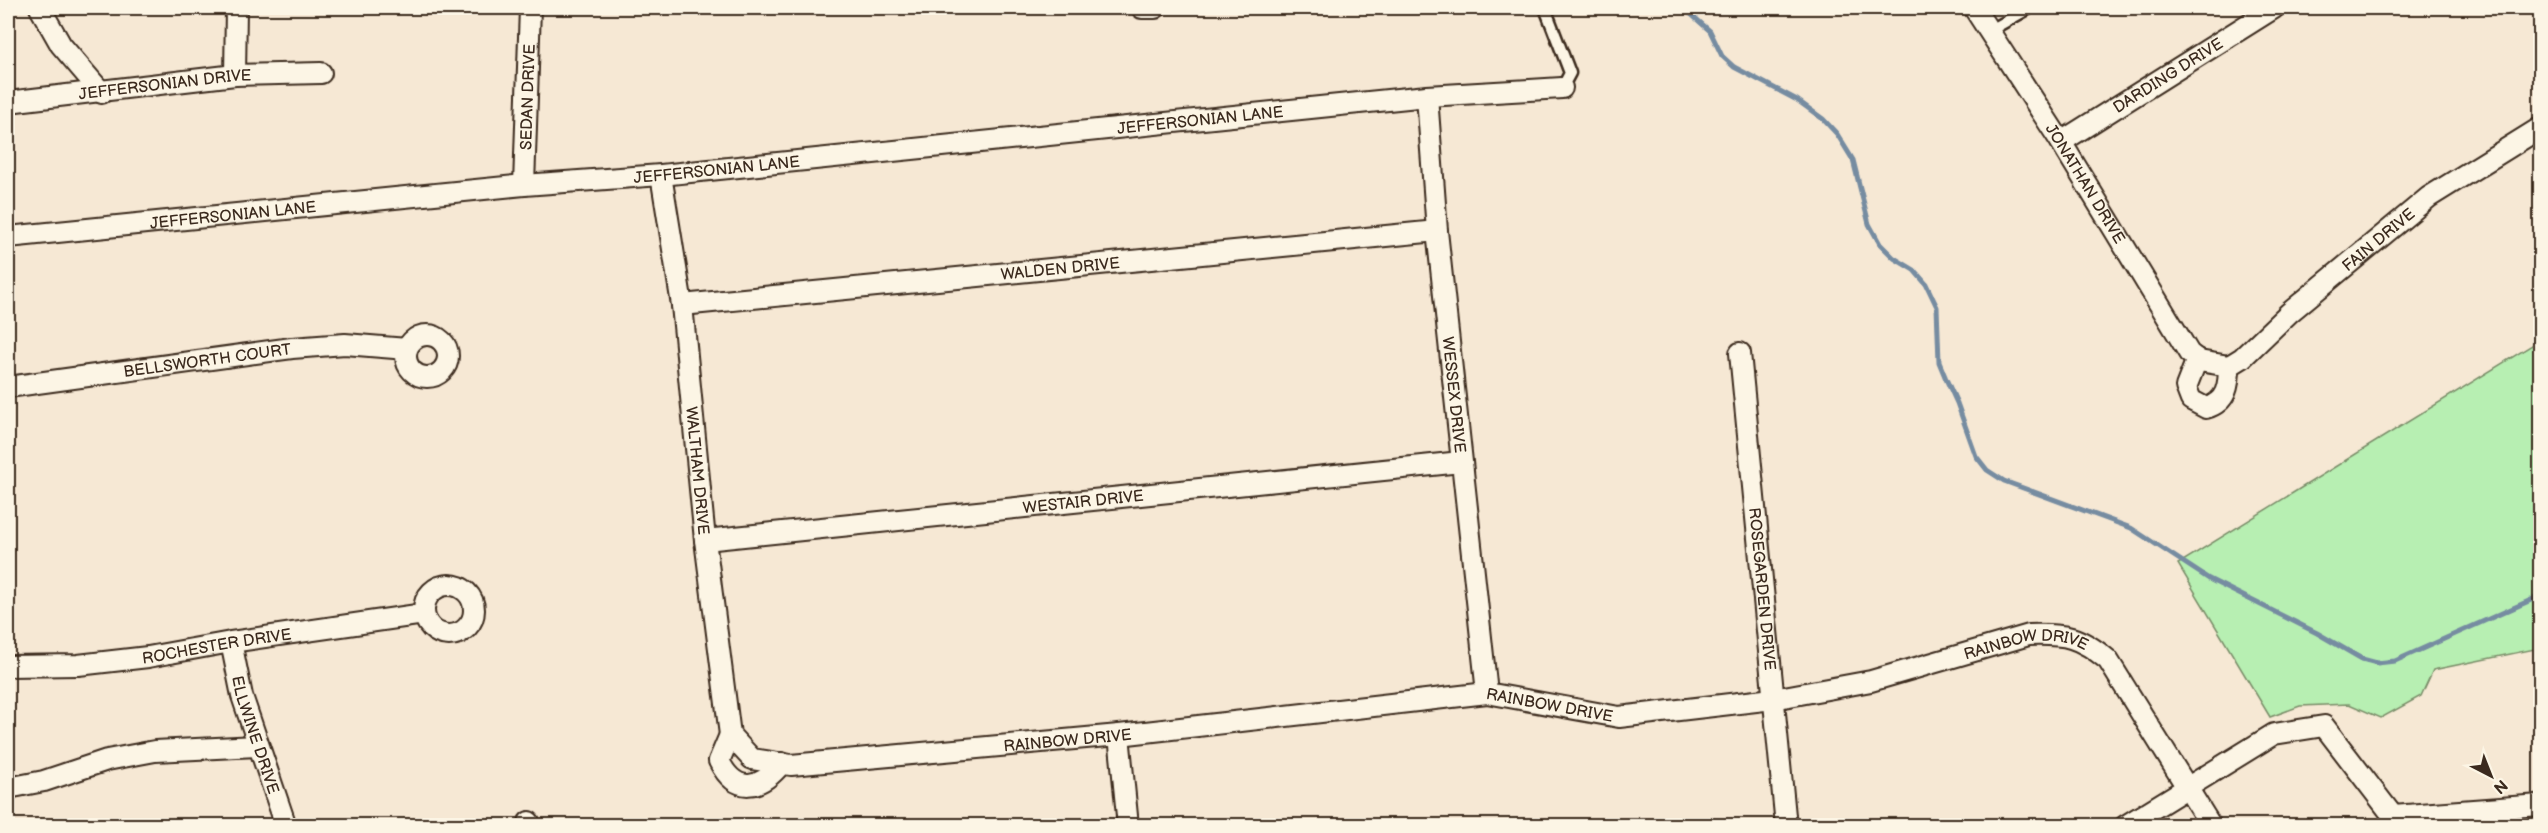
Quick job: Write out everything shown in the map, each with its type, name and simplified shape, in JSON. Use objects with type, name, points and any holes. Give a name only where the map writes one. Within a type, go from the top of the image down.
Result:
[{"type":"street","points":[[40,8],[61,45],[102,93]]},
{"type":"street","points":[[236,8],[236,75]]},
{"type":"street","name":"SEDAN DRIVE","points":[[525,184],[530,8]]},
{"type":"street","points":[[1142,8],[1155,8]]},
{"type":"street","name":"JONATHAN DRIVE","points":[[1974,8],[2061,142],[2189,353],[2197,360]]},
{"type":"street","name":"DARDING DRIVE","points":[[2061,142],[2274,8]]},
{"type":"street","name":"JEFFERSONIAN DRIVE","points":[[8,102],[102,93],[236,75],[321,73]]},
{"type":"street","points":[[1427,96],[1562,88]]},
{"type":"street","name":"JEFFERSONIAN LANE","points":[[8,237],[525,184],[661,175],[1427,96]]},
{"type":"street","name":"WESSEX DRIVE","points":[[1427,96],[1437,231],[1487,693]]},
{"type":"street","name":"FAIN DRIVE","points":[[2229,366],[2242,358],[2289,313],[2429,197],[2541,128]]},
{"type":"street","name":"WALTHAM DRIVE","points":[[661,175],[682,305],[705,540],[730,735]]},
{"type":"street","name":"WALDEN DRIVE","points":[[682,305],[1437,231]]},
{"type":"street","name":"BELLSWORTH COURT","points":[[8,387],[292,348],[345,344],[407,349]]},
{"type":"street","name":"ROSEGARDEN DRIVE","points":[[1740,353],[1786,825]]},
{"type":"street","points":[[2197,360],[2229,366],[2226,394],[2216,405],[2206,408],[2191,400],[2186,387],[2197,360]]},
{"type":"street","name":"WESTAIR DRIVE","points":[[705,540],[1461,462]]},
{"type":"street","name":"ROCHESTER DRIVE","points":[[8,666],[78,665],[148,657],[231,642],[424,614]]},
{"type":"street","name":"RAINBOW DRIVE","points":[[730,735],[752,759],[791,765],[1119,735],[1487,693],[1619,717],[1773,699],[1871,681],[2029,635],[2072,636],[2089,645],[2108,660],[2211,825]]},
{"type":"street","name":"ELLWINE DRIVE","points":[[231,642],[242,696],[257,746],[268,769],[286,825]]},
{"type":"street","points":[[2126,825],[2274,734],[2324,726],[2393,816],[2541,805]]},
{"type":"street","points":[[730,735],[719,761],[725,772],[736,782],[746,786],[754,785],[772,776],[782,764]]},
{"type":"street","points":[[1119,735],[1128,825]]},
{"type":"street","points":[[8,788],[44,781],[107,760],[155,751],[257,746]]},
{"type":"lane","points":[[1545,8],[1570,74],[1562,88]]},
{"type":"lane","points":[[1989,31],[2030,8]]},
{"type":"green space","points":[[2540,340],[2540,648],[2433,670],[2421,696],[2381,718],[2349,704],[2300,706],[2270,717],[2178,564]]},
{"type":"waterway","points":[[1684,8],[1710,31],[1722,56],[1734,67],[1797,100],[1823,119],[1837,134],[1853,160],[1869,224],[1880,244],[1894,258],[1914,270],[1926,284],[1937,307],[1939,362],[1976,456],[1987,470],[2004,481],[2131,528],[2209,579],[2317,633],[2362,659],[2377,663],[2395,661],[2540,596]]}]
